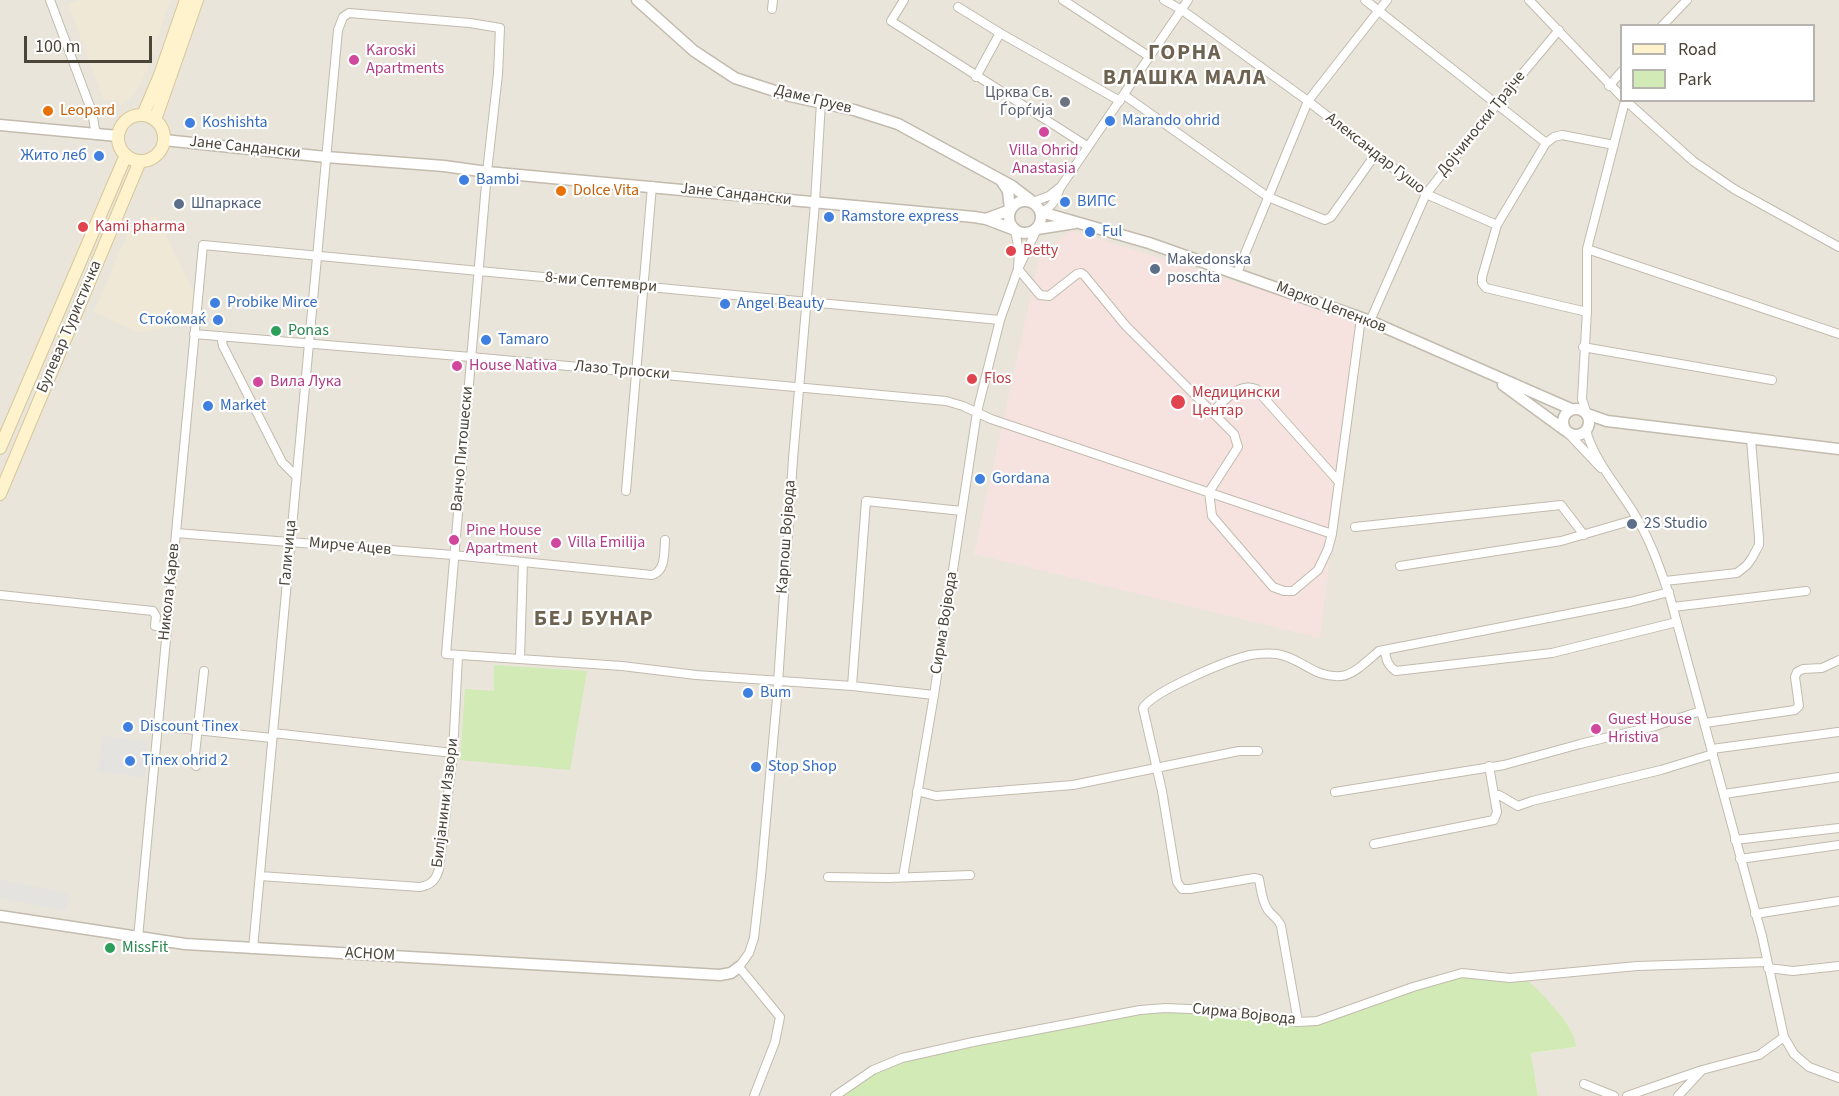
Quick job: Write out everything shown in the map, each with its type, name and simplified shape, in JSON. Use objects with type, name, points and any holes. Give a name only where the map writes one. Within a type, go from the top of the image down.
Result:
[{"type":"main road","points":[[143,115],[160,75],[186,0]]},
{"type":"main road","points":[[156,120],[197,0]]},
{"type":"main road","points":[[143,115],[156,120],[164,134],[164,140],[160,151],[153,157],[140,161],[126,155],[121,150],[118,136],[122,124],[128,118],[143,115]]},
{"type":"main road","name":"Булевар Туристичка","points":[[0,448],[126,155]]},
{"type":"main road","name":"Булевар Туристичка","points":[[0,494],[140,161]]},
{"type":"street","points":[[50,0],[92,112],[96,135]]},
{"type":"street","name":"Даме Груев","points":[[637,0],[694,51],[735,78],[898,124],[1023,193],[1033,202]]},
{"type":"street","points":[[904,0],[891,21],[1087,146]]},
{"type":"street","points":[[1062,0],[1150,57]]},
{"type":"street","name":"Александар Гушо","points":[[1164,0],[1182,10],[1308,101],[1426,194],[1497,225]]},
{"type":"street","points":[[1041,212],[1048,209],[1056,198],[1087,146],[1188,0]]},
{"type":"street","points":[[1365,0],[1546,143]]},
{"type":"street","points":[[1238,273],[1308,101],[1387,0]]},
{"type":"street","points":[[1529,0],[1620,95]]},
{"type":"street","points":[[1664,24],[1687,0]]},
{"type":"street","points":[[958,7],[1000,33],[1122,98],[1268,197],[1313,216],[1325,220],[1331,217],[1375,155]]},
{"type":"street","points":[[326,157],[338,30],[343,17],[357,14],[470,23],[500,28],[498,74],[487,172]]},
{"type":"street","name":"Дојчиноски Трајче","points":[[1209,492],[1212,516],[1261,575],[1273,586],[1284,591],[1293,591],[1318,570],[1332,534],[1365,319],[1426,194],[1559,30]]},
{"type":"street","points":[[976,77],[1000,33]]},
{"type":"street","points":[[1609,86],[1620,73]]},
{"type":"street","name":"Карпош Војвода","points":[[739,968],[749,953],[756,930],[815,203],[821,102]]},
{"type":"street","points":[[1608,474],[1566,431],[1563,419],[1564,414],[1576,405],[1587,312],[1587,249],[1625,102]]},
{"type":"street","points":[[1626,102],[1702,168],[1734,189],[1839,247]]},
{"type":"street","points":[[0,125],[118,136]]},
{"type":"street","points":[[1587,312],[1486,288],[1482,283],[1482,277],[1497,225],[1546,143],[1562,135],[1614,145]]},
{"type":"street","name":"Јане Сандански","points":[[164,140],[986,219],[1015,230]]},
{"type":"street","name":"Галичица","points":[[253,949],[326,157]]},
{"type":"street","name":"Ванчо Питошески","points":[[458,656],[446,654],[487,172]]},
{"type":"street","points":[[1001,181],[1008,191],[1009,221],[1015,230],[1019,251],[1018,268],[1040,295],[1049,296],[1077,274],[1084,275],[1126,326],[1234,434],[1238,447],[1209,492]]},
{"type":"street","points":[[626,491],[652,186]]},
{"type":"street","points":[[1010,210],[1017,202],[1033,202],[1049,196],[1060,188]]},
{"type":"street","points":[[1056,198],[1063,217]]},
{"type":"street","points":[[1033,202],[1041,212],[1063,217],[1076,223]]},
{"type":"street","name":"Јане Сандански","points":[[986,219],[1010,210]]},
{"type":"street","points":[[1018,268],[1041,221],[1041,212]]},
{"type":"street","points":[[1015,230],[1024,233],[1076,223]]},
{"type":"street","name":"Марко Цепенков","points":[[1076,223],[1107,230],[1238,273],[1365,319],[1480,370]]},
{"type":"street","name":"8-ми Септември","points":[[202,245],[1000,320]]},
{"type":"street","name":"Никола Карев","points":[[138,938],[202,245]]},
{"type":"street","points":[[1587,249],[1839,334]]},
{"type":"street","name":"Сирма Војвода","points":[[903,877],[934,695],[977,412],[1000,320],[1018,268]]},
{"type":"street","name":"Лазо Трпоски","points":[[194,334],[946,401],[991,419],[1332,534]]},
{"type":"street","points":[[221,336],[282,462],[296,476]]},
{"type":"street","points":[[1583,347],[1772,380]]},
{"type":"street","points":[[1480,370],[1576,405],[1587,414],[1606,421],[1839,449]]},
{"type":"street","points":[[1480,370],[1574,435],[1606,421]]},
{"type":"street","points":[[1212,412],[1240,387],[1248,386],[1256,389],[1339,482]]},
{"type":"street","points":[[1587,414],[1590,444],[1637,519],[1655,553],[1669,592],[1724,794],[1784,1037],[1794,1054],[1809,1068],[1839,1078]]},
{"type":"street","points":[[1665,581],[1737,573],[1752,558],[1759,545],[1759,538],[1751,439]]},
{"type":"street","points":[[852,686],[866,501],[962,511]]},
{"type":"street","points":[[1355,527],[1561,505],[1584,535]]},
{"type":"street","points":[[1400,566],[1561,541],[1637,519]]},
{"type":"street","name":"Мирче Ацев","points":[[176,533],[453,555],[652,575],[661,569],[665,540]]},
{"type":"street","points":[[520,659],[523,562]]},
{"type":"street","points":[[1673,607],[1806,591]]},
{"type":"street","points":[[1298,1022],[1281,926],[1279,921],[1269,913],[1259,879],[1190,889],[1182,889],[1178,882],[1166,812],[1143,708],[1147,702],[1160,693],[1228,662],[1250,655],[1276,654],[1294,659],[1316,673],[1348,675],[1379,651],[1630,602],[1669,592]]},
{"type":"street","points":[[0,595],[153,611],[156,616],[156,626],[166,627]]},
{"type":"street","points":[[1384,650],[1387,662],[1396,671],[1552,653],[1677,622]]},
{"type":"street","points":[[458,656],[622,666],[934,695]]},
{"type":"street","name":"Билјанини Извори","points":[[260,876],[420,887],[435,880],[439,869],[453,753],[458,656]]},
{"type":"street","points":[[1705,723],[1795,710],[1799,706],[1795,681],[1797,672],[1803,669],[1822,668],[1839,660]]},
{"type":"street","points":[[196,766],[194,763],[204,671]]},
{"type":"street","points":[[1335,792],[1504,765],[1617,736],[1701,711]]},
{"type":"street","points":[[158,726],[453,753]]},
{"type":"street","points":[[1494,795],[1499,795],[1518,806],[1661,770],[1712,751],[1838,732]]},
{"type":"street","points":[[918,791],[936,796],[1073,785],[1239,751],[1258,751]]},
{"type":"street","points":[[1374,844],[1494,820],[1497,812],[1489,766]]},
{"type":"street","points":[[1724,794],[1839,777]]},
{"type":"street","points":[[1735,840],[1839,828]]},
{"type":"street","points":[[1740,859],[1839,845]]},
{"type":"street","points":[[828,877],[970,875]]},
{"type":"street","points":[[1755,914],[1839,901]]},
{"type":"street","name":"АСНОМ","points":[[0,916],[138,938],[253,949],[720,975],[731,973],[739,968]]},
{"type":"street","name":"Сирма Војвода","points":[[835,1096],[873,1070],[902,1059],[1140,1010],[1166,1008],[1213,1010],[1298,1022],[1317,1022],[1413,987],[1462,973],[1510,978],[1637,966],[1767,965],[1793,971],[1839,966]]},
{"type":"street","points":[[739,968],[780,1017],[775,1042],[754,1096]]},
{"type":"street","points":[[1627,1096],[1702,1070],[1759,1055],[1784,1037]]},
{"type":"street","points":[[1678,1096],[1702,1070]]},
{"type":"street","points":[[1584,1084],[1614,1096]]},
{"type":"shaded area","points":[[0,0],[1839,0],[1839,1096],[1538,1096],[1531,1053],[1576,1047],[1558,1013],[1524,977],[1317,1021],[835,1096],[0,1096]]},
{"type":"shaded area","points":[[80,0],[170,0],[147,71],[134,94],[120,106],[113,100],[104,101],[68,4]]},
{"type":"shaded area","points":[[157,216],[197,300],[195,322],[140,333],[94,312],[130,228]]},
{"type":"shaded area","name":"Медицински Центар","points":[[1071,230],[1359,321],[1320,638],[974,554],[1039,258]]},
{"type":"shaded area","points":[[103,736],[149,742],[145,778],[97,771]]},
{"type":"shaded area","points":[[0,879],[68,894],[67,911],[0,898]]},
{"type":"green space","points":[[494,665],[587,671],[570,770],[460,760],[465,689],[494,691]]},
{"type":"green space","points":[[1462,973],[1524,977],[1564,1019],[1576,1047],[1531,1053],[1538,1096],[835,1096],[902,1059],[1166,1008],[1317,1021]]},
{"type":"place","name":"Karoski Apartments","points":[[354,60]]},
{"type":"place","name":"Црква Св. Ѓoрѓијa","points":[[1065,102]]},
{"type":"place","name":"Leopard","points":[[48,111]]},
{"type":"place","name":"Marando ohrid","points":[[1110,121]]},
{"type":"place","name":"Koshishta","points":[[190,123]]},
{"type":"place","name":"Villa Ohrid Anastasia","points":[[1044,132]]},
{"type":"place","name":"Жито леб","points":[[99,156]]},
{"type":"place","name":"Bambi","points":[[464,180]]},
{"type":"place","name":"Dolce Vita","points":[[561,191]]},
{"type":"place","name":"ВИПС","points":[[1065,202]]},
{"type":"place","name":"Шпаркасе","points":[[179,204]]},
{"type":"place","name":"Ramstore express","points":[[829,217]]},
{"type":"place","name":"Kami pharma","points":[[83,227]]},
{"type":"place","name":"Ful","points":[[1090,232]]},
{"type":"place","name":"Betty","points":[[1011,251]]},
{"type":"place","name":"Makedonska poschta","points":[[1155,269]]},
{"type":"place","name":"Probike Mirce","points":[[215,303]]},
{"type":"place","name":"Angel Beauty","points":[[725,304]]},
{"type":"place","name":"Стоќомаќ","points":[[218,320]]},
{"type":"place","name":"Ponas","points":[[276,331]]},
{"type":"place","name":"Tamaro","points":[[486,340]]},
{"type":"place","name":"House Nativa","points":[[457,366]]},
{"type":"place","name":"Flos","points":[[972,379]]},
{"type":"place","name":"Вила Лука","points":[[258,382]]},
{"type":"place","name":"Медицински Центар","points":[[1178,402]]},
{"type":"place","name":"Market","points":[[208,406]]},
{"type":"place","name":"Gordana","points":[[980,479]]},
{"type":"place","name":"2S Studio","points":[[1632,524]]},
{"type":"place","name":"Pine House Apartment","points":[[454,540]]},
{"type":"place","name":"Villa Emilija","points":[[556,543]]},
{"type":"place","name":"Bum","points":[[748,693]]},
{"type":"place","name":"Discount Tinex","points":[[128,727]]},
{"type":"place","name":"Guest House Hristiva","points":[[1596,729]]},
{"type":"place","name":"Tinex ohrid 2","points":[[130,761]]},
{"type":"place","name":"Stop Shop","points":[[756,767]]},
{"type":"place","name":"MissFit","points":[[110,948]]},
{"type":"district","name":"ГОРНА ВЛАШКА МАЛА","points":[[1185,66]]},
{"type":"district","name":"БЕЈ БУНАР","points":[[594,620]]}]
